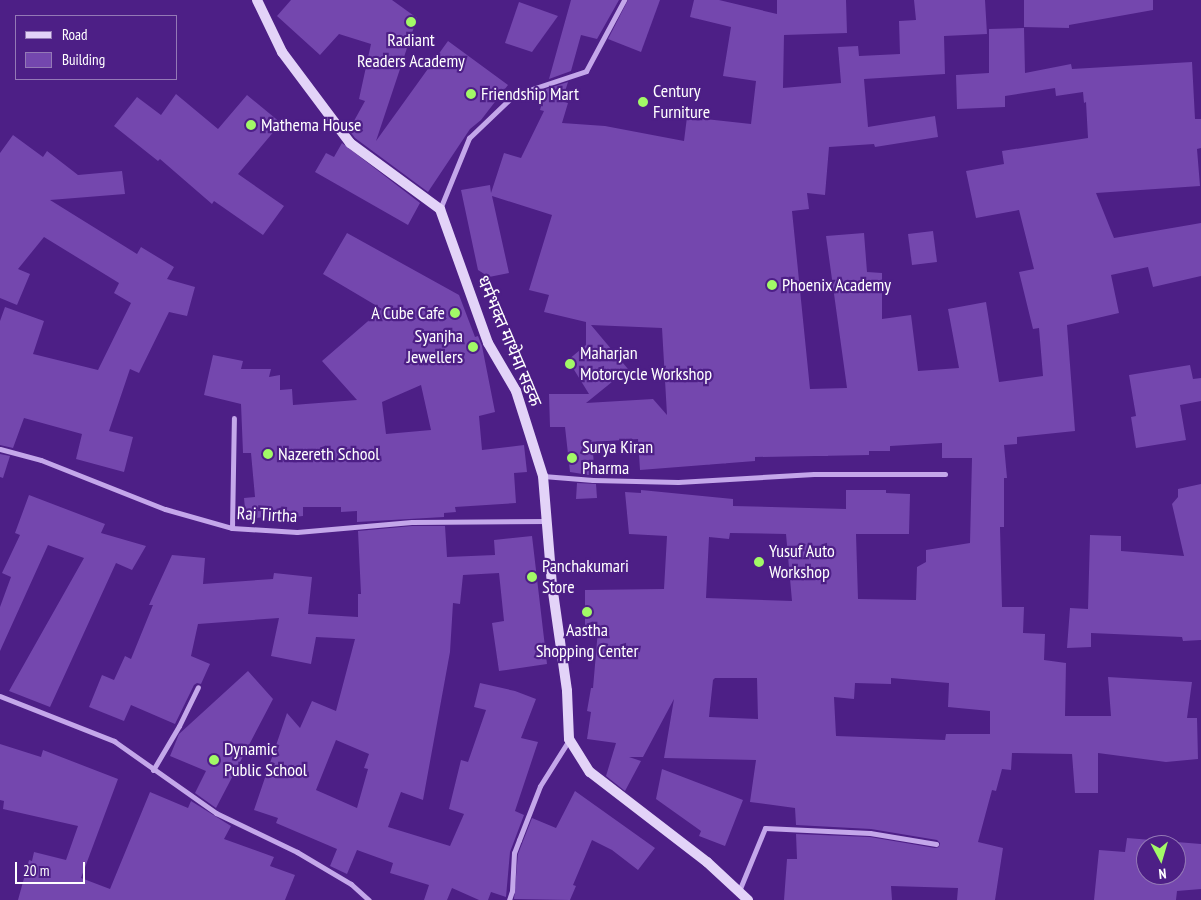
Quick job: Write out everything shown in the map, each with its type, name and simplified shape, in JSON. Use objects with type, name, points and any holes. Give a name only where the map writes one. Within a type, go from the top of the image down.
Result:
[{"type":"main road","points":[[257,0],[282,52],[350,143],[440,209]]},
{"type":"main road","name":"धर्मभक्त माथेमा सडक","points":[[440,209],[488,343],[516,391],[543,476],[552,585],[567,691],[569,739]]},
{"type":"main road","points":[[569,739],[590,772],[706,862],[748,900]]},
{"type":"street","points":[[440,209],[469,138],[514,95],[586,71],[624,0]]},
{"type":"street","points":[[232,528],[234,418]]},
{"type":"street","name":"Raj Tirtha","points":[[0,449],[41,460],[165,510],[232,528],[298,532],[412,522],[546,521]]},
{"type":"street","points":[[543,476],[593,480],[678,482],[814,474],[945,474]]},
{"type":"street","points":[[153,770],[179,726],[198,687]]},
{"type":"street","points":[[0,696],[114,741],[153,770],[216,812],[297,852],[350,884],[368,900]]},
{"type":"street","points":[[509,900],[512,891],[514,853],[540,786],[569,739]]},
{"type":"street","points":[[739,891],[765,828],[870,833],[936,844]]},
{"type":"building","points":[[291,0],[392,0],[417,18],[376,141],[448,41],[508,85],[481,120],[470,129],[428,192],[355,138],[349,130],[365,101],[359,99],[371,44],[339,34],[320,55],[277,16]]},
{"type":"building","points":[[571,0],[619,0],[597,39],[581,35],[571,71],[549,79]]},
{"type":"building","points":[[628,0],[660,0],[641,52],[608,39]]},
{"type":"building","points":[[694,0],[719,0],[777,14],[777,0],[846,0],[847,33],[784,35],[783,88],[841,83],[838,47],[858,46],[859,56],[900,54],[899,21],[916,20],[914,0],[985,0],[987,34],[944,36],[945,74],[864,79],[868,127],[935,116],[938,137],[875,147],[874,144],[829,147],[825,195],[807,193],[809,209],[792,211],[810,389],[847,388],[826,236],[864,233],[867,272],[882,273],[882,319],[911,315],[918,371],[959,368],[948,309],[986,302],[999,382],[1043,376],[1039,328],[1033,329],[1019,272],[1034,269],[1019,210],[976,218],[966,171],[1004,164],[1002,151],[1088,138],[1086,102],[1084,103],[1083,92],[1056,96],[1055,88],[1005,96],[1005,107],[957,109],[956,75],[989,73],[989,29],[1024,28],[1025,73],[1071,64],[1072,69],[1192,62],[1195,119],[1201,119],[1201,148],[1197,149],[1200,186],[1096,193],[1114,238],[1201,223],[1201,276],[1153,287],[1148,267],[1111,275],[1119,313],[1067,325],[1075,431],[1017,437],[1017,444],[1004,445],[1007,478],[1004,478],[1004,527],[1000,527],[1002,607],[1024,607],[1023,633],[1045,634],[1044,660],[1066,663],[1065,716],[1111,716],[1108,677],[1192,682],[1187,718],[1197,718],[1198,759],[1166,762],[1098,753],[1098,793],[1075,793],[1072,754],[1012,753],[1011,770],[1002,769],[996,791],[992,790],[978,842],[1003,848],[995,900],[957,900],[958,888],[891,886],[892,900],[784,900],[787,859],[797,859],[796,834],[870,837],[935,848],[939,847],[940,843],[937,840],[871,829],[796,825],[795,808],[750,802],[756,760],[664,758],[674,699],[643,757],[629,757],[641,761],[625,791],[606,776],[616,743],[587,739],[591,712],[587,711],[591,688],[593,688],[598,630],[585,630],[585,590],[664,589],[667,536],[629,534],[625,492],[641,493],[641,490],[733,499],[733,506],[846,509],[846,490],[886,490],[886,493],[910,494],[909,534],[856,534],[858,599],[916,600],[917,567],[926,562],[926,550],[970,543],[972,458],[942,458],[942,443],[890,446],[890,451],[869,451],[869,455],[755,457],[755,461],[640,470],[638,439],[592,442],[595,476],[570,472],[565,427],[550,427],[549,394],[589,394],[568,360],[586,345],[586,322],[544,312],[549,295],[529,290],[552,215],[492,196],[509,273],[489,277],[478,270],[461,190],[490,185],[491,193],[504,153],[521,158],[544,111],[540,110],[546,89],[568,82],[562,101],[568,103],[562,123],[605,126],[684,141],[687,117],[751,124],[756,81],[723,76],[731,27],[690,17]],"holes":[[[591,325],[662,328],[667,415],[653,399],[586,403],[628,369]],[[730,533],[786,534],[792,601],[706,598],[709,537],[729,539]],[[715,678],[757,678],[758,719],[709,717],[713,680]],[[891,678],[949,683],[948,707],[990,711],[990,734],[946,734],[945,740],[836,736],[834,697],[854,699],[855,683],[891,684]]]},
{"type":"building","points":[[1024,0],[1153,0],[1153,10],[1069,25],[1069,28],[1024,27]]},
{"type":"building","points":[[519,2],[558,16],[532,52],[505,43]]},
{"type":"building","points":[[176,94],[218,129],[247,95],[281,123],[238,174],[284,206],[263,235],[214,201],[212,204],[160,159],[158,161],[114,126],[137,97],[161,115]]},
{"type":"building","points":[[13,135],[43,157],[47,151],[78,175],[122,171],[125,194],[50,200],[137,254],[141,247],[174,267],[167,279],[195,287],[187,316],[169,312],[139,373],[130,369],[109,431],[133,437],[124,472],[76,459],[82,434],[24,418],[13,448],[0,445],[0,321],[5,307],[44,321],[33,354],[98,370],[131,303],[114,293],[119,283],[44,237],[18,269],[30,274],[17,305],[0,298],[0,153]]},
{"type":"building","points":[[342,143],[420,203],[408,225],[315,172],[326,153],[334,157]]},
{"type":"building","points":[[933,231],[937,262],[912,265],[908,234]]},
{"type":"building","points":[[347,233],[459,295],[475,337],[478,336],[482,346],[495,412],[479,416],[482,450],[524,445],[527,472],[514,473],[516,503],[455,507],[456,512],[444,513],[444,517],[357,522],[357,511],[341,512],[341,507],[303,507],[303,516],[283,518],[283,515],[246,519],[244,498],[255,497],[251,453],[243,453],[241,404],[204,395],[213,355],[243,361],[241,369],[271,369],[269,377],[280,375],[280,390],[292,389],[293,405],[357,400],[322,361],[382,309],[323,274]],"holes":[[[421,385],[431,430],[386,434],[382,402]]]},
{"type":"building","points":[[1190,365],[1193,379],[1201,378],[1201,401],[1180,405],[1186,440],[1136,448],[1131,417],[1136,416],[1129,375]]},
{"type":"building","points":[[0,454],[10,456],[3,478],[0,477]]},
{"type":"building","points":[[577,483],[596,484],[597,498],[576,499]]},
{"type":"building","points":[[1201,484],[1201,640],[1183,641],[1182,637],[1091,633],[1091,647],[1067,648],[1070,608],[1088,609],[1090,535],[1121,536],[1121,551],[1184,556],[1172,504],[1178,497],[1178,489]]},
{"type":"building","points":[[29,495],[105,524],[101,533],[146,546],[132,570],[116,563],[50,707],[9,691],[84,558],[48,545],[0,651],[0,607],[11,577],[2,573],[20,535],[15,533]]},
{"type":"building","points":[[412,526],[445,526],[447,557],[495,555],[494,540],[532,536],[547,664],[499,671],[492,623],[504,621],[499,573],[463,575],[460,604],[453,603],[450,652],[423,800],[401,792],[388,827],[450,846],[464,814],[449,809],[461,760],[468,762],[486,710],[474,707],[480,683],[515,691],[536,699],[521,738],[538,742],[515,811],[524,815],[510,852],[506,897],[491,892],[488,900],[479,900],[452,888],[447,900],[424,900],[429,885],[390,873],[393,863],[357,850],[347,874],[330,866],[337,849],[276,823],[278,818],[254,810],[287,713],[300,728],[312,701],[336,711],[355,639],[316,637],[311,664],[271,656],[279,618],[198,624],[191,656],[210,664],[201,684],[197,683],[194,685],[175,724],[131,705],[124,721],[89,707],[102,675],[114,680],[125,656],[131,659],[153,605],[149,605],[172,555],[205,558],[203,584],[273,579],[274,573],[312,577],[308,614],[358,617],[358,594],[361,594],[358,531]],"holes":[[[336,740],[369,754],[364,768],[368,769],[357,808],[316,790]]]},
{"type":"building","points":[[248,671],[273,699],[216,808],[195,793],[206,771],[170,756],[179,734]]},
{"type":"building","points":[[0,744],[41,757],[43,750],[118,779],[81,878],[110,889],[150,792],[188,808],[191,801],[231,826],[224,839],[274,857],[270,866],[295,875],[285,900],[18,900],[29,860],[32,861],[34,852],[66,860],[78,826],[3,809],[4,801],[0,800]]},
{"type":"building","points":[[662,769],[743,800],[725,846],[699,836],[701,831],[656,799]]},
{"type":"building","points":[[575,791],[655,848],[638,870],[612,850],[592,840],[573,885],[576,886],[570,900],[514,899],[518,854],[532,818],[556,828]]},
{"type":"building","points":[[1127,838],[1136,839],[1136,885],[1186,885],[1186,843],[1201,844],[1201,889],[1177,891],[1176,900],[1094,900],[1099,850],[1125,852]]},
{"type":"place","name":"Radiant Readers Academy","points":[[411,22]]},
{"type":"place","name":"Friendship Mart","points":[[471,94]]},
{"type":"place","name":"Century Furniture","points":[[643,102]]},
{"type":"place","name":"Mathema House","points":[[251,125]]},
{"type":"place","name":"Phoenix Academy","points":[[772,285]]},
{"type":"place","name":"A Cube Cafe","points":[[455,313]]},
{"type":"place","name":"Syanjha Jewellers","points":[[473,347]]},
{"type":"place","name":"Maharjan Motorcycle Workshop","points":[[570,364]]},
{"type":"place","name":"Nazereth School","points":[[268,454]]},
{"type":"place","name":"Surya Kiran Pharma","points":[[572,458]]},
{"type":"place","name":"Yusuf Auto Workshop","points":[[759,562]]},
{"type":"place","name":"Panchakumari Store","points":[[532,577]]},
{"type":"place","name":"Aastha Shopping Center","points":[[587,612]]},
{"type":"place","name":"Dynamic Public School","points":[[214,760]]}]
